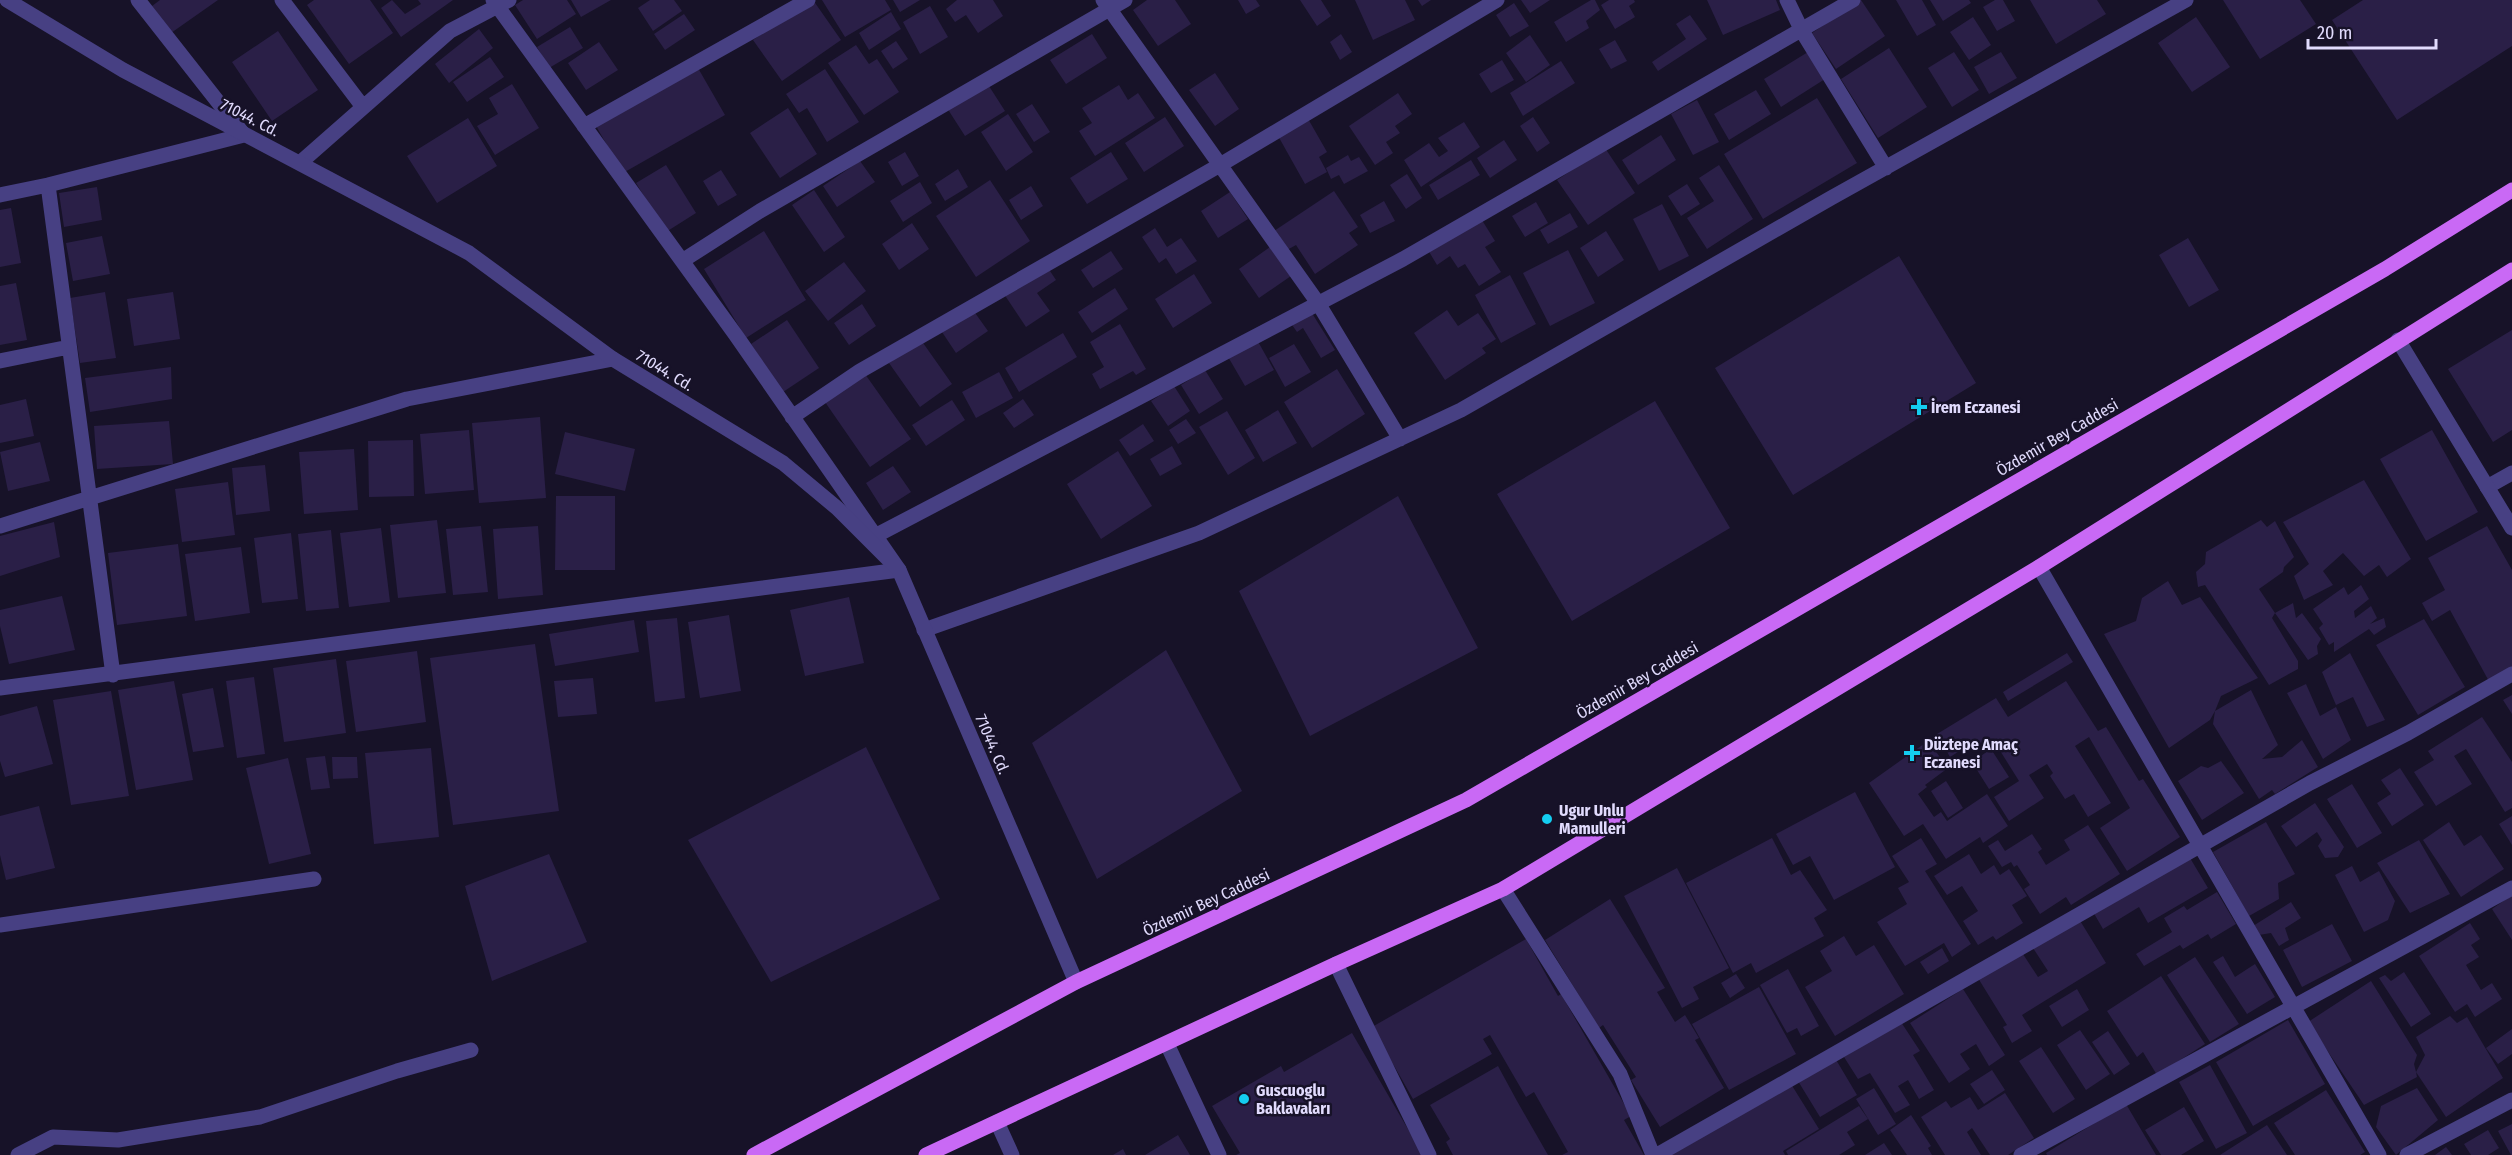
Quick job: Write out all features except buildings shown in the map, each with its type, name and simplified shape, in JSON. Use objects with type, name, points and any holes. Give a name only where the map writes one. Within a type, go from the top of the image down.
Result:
[{"type":"main road","name":"Özdemir Bey Caddesi","points":[[754,1155],[1076,982],[1466,800],[2385,269],[2512,190]]},
{"type":"main road","points":[[926,1155],[1336,964],[1503,889],[2039,567],[2512,270]]},
{"type":"street","name":"71044. Cd.","points":[[7,0],[123,70],[244,135],[301,162],[469,253],[613,359],[783,463],[837,508],[899,570],[1076,982]]},
{"type":"street","points":[[0,195],[244,135],[138,0]]},
{"type":"street","points":[[282,0],[363,107]]},
{"type":"street","points":[[584,126],[808,0]]},
{"type":"street","points":[[682,261],[760,211],[1107,4],[1125,0]]},
{"type":"street","points":[[792,417],[860,371],[1220,165],[1497,0]]},
{"type":"street","points":[[1786,0],[1802,31],[1886,168]]},
{"type":"street","points":[[875,536],[1403,259],[1853,0]]},
{"type":"street","points":[[924,630],[1200,533],[1461,410],[2186,0]]},
{"type":"street","points":[[0,687],[112,675],[899,570],[682,261],[584,126],[500,2],[450,32],[301,162]]},
{"type":"street","points":[[1107,4],[1318,303],[1400,439]]},
{"type":"street","points":[[48,185],[112,675]]},
{"type":"street","points":[[2398,340],[2512,528]]},
{"type":"street","points":[[0,361],[69,347]]},
{"type":"street","points":[[0,526],[407,399],[613,359]]},
{"type":"street","points":[[2487,488],[2512,473]]},
{"type":"street","points":[[2039,567],[2379,1155]]},
{"type":"street","points":[[1503,889],[1620,1074],[1655,1155],[2199,845],[2512,674]]},
{"type":"street","points":[[0,925],[314,879]]},
{"type":"street","points":[[2021,1155],[2291,1006],[2512,888]]},
{"type":"street","points":[[1336,964],[1429,1155]]},
{"type":"street","points":[[1167,1044],[1218,1155]]},
{"type":"street","points":[[18,1155],[53,1137],[118,1140],[261,1117],[397,1071],[471,1050]]},
{"type":"street","points":[[2407,1155],[2512,1100]]},
{"type":"street","points":[[998,1122],[1012,1155]]},
{"type":"place","name":"İrem Eczanesi","points":[[1919,407]]},
{"type":"place","name":"Düztepe Amaç Eczanesi","points":[[1912,753]]},
{"type":"place","name":"Ugur Unlu Mamulleri","points":[[1547,819]]},
{"type":"place","name":"Guscuoglu Baklavaları","points":[[1244,1099]]}]
